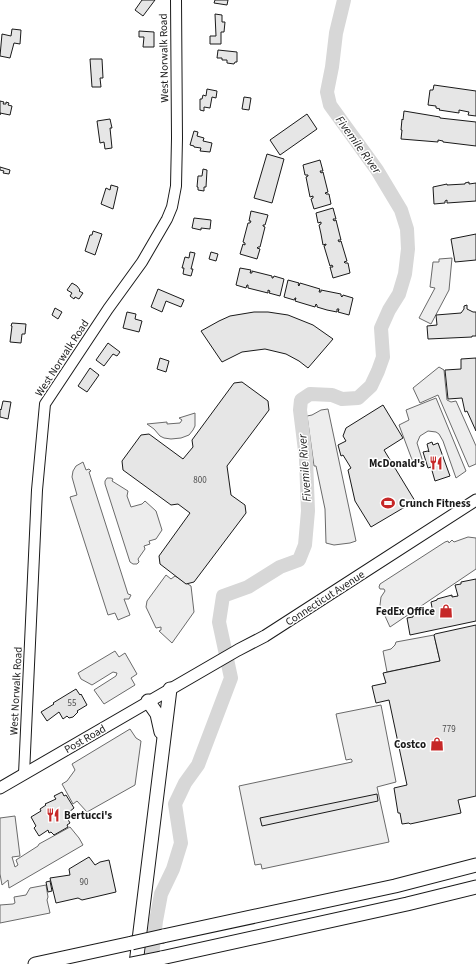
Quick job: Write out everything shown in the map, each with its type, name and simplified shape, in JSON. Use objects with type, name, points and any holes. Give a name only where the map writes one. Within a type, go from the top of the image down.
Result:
[{"type":"highway","points":[[136,964],[170,689]]},
{"type":"highway","points":[[148,702],[157,714],[161,725],[162,756]]},
{"type":"highway","points":[[35,964],[394,886],[476,865]]},
{"type":"highway","points":[[131,964],[400,906],[476,886]]},
{"type":"main road","name":"West Norwalk Road","points":[[24,774],[37,490],[45,404],[108,309],[142,262],[167,219],[172,207],[176,186],[177,138],[176,0]]},
{"type":"main road","name":"Connecticut Avenue","points":[[170,689],[265,636],[476,500]]},
{"type":"main road","name":"Post Road","points":[[0,788],[170,689]]},
{"type":"shaded area","points":[[452,258],[449,290],[431,324],[419,318],[435,288],[430,287],[433,262],[439,262],[439,259]]},
{"type":"shaded area","points":[[439,367],[444,370],[447,400],[451,402],[456,401],[476,446],[476,464],[469,467],[438,395],[420,403],[413,388]]},
{"type":"shaded area","points":[[436,398],[466,471],[456,478],[443,441],[439,434],[428,431],[420,436],[417,443],[423,462],[414,465],[399,425],[409,420],[406,410]]},
{"type":"shaded area","points":[[328,409],[356,541],[334,545],[326,543],[325,509],[316,466],[314,466],[307,416],[321,410]]},
{"type":"shaded area","points":[[195,413],[195,426],[193,430],[189,435],[181,438],[164,438],[147,424],[167,422],[167,424],[180,423],[182,420],[179,418]]},
{"type":"shaded area","points":[[83,462],[86,470],[89,469],[91,471],[89,472],[128,594],[131,595],[129,599],[124,599],[130,615],[118,620],[115,613],[108,615],[70,497],[77,495],[72,477],[73,471],[76,466]]},
{"type":"shaded area","points":[[107,478],[113,479],[112,481],[128,491],[127,496],[131,507],[142,504],[145,501],[156,511],[162,530],[156,539],[149,541],[150,544],[144,546],[145,549],[138,559],[139,562],[137,564],[130,562],[105,484]]},
{"type":"shaded area","points":[[468,537],[476,538],[476,569],[390,627],[380,605],[381,597],[385,591],[384,589],[380,589],[380,584],[445,542],[448,541],[449,543],[452,540],[454,542]]},
{"type":"shaded area","points":[[166,575],[171,579],[175,576],[191,586],[194,612],[172,643],[159,631],[161,630],[161,627],[156,628],[146,607],[147,601]]},
{"type":"shaded area","points":[[434,635],[440,661],[387,672],[383,651],[391,649],[396,642]]},
{"type":"shaded area","points":[[115,651],[119,657],[125,653],[137,674],[131,678],[135,685],[104,704],[94,690],[116,676],[117,673],[113,672],[92,685],[81,679],[78,673]]},
{"type":"shaded area","points":[[381,705],[396,782],[377,787],[389,842],[262,869],[261,864],[255,865],[239,786],[352,762],[351,759],[346,760],[336,714]]},
{"type":"shaded area","points":[[130,729],[136,738],[141,741],[135,785],[87,812],[77,801],[73,804],[62,784],[67,781],[75,770],[72,764]]},
{"type":"shaded area","points":[[15,816],[20,856],[12,857],[15,867],[18,865],[16,860],[39,844],[70,827],[83,845],[9,888],[8,880],[2,885],[0,874],[0,818]]},
{"type":"shaded area","points":[[46,885],[50,913],[0,923],[0,905],[13,904],[15,903],[14,897],[26,895],[30,888]]},
{"type":"building","points":[[142,0],[155,0],[143,16],[135,10]]},
{"type":"building","points":[[215,0],[228,0],[227,5],[214,3]]},
{"type":"building","points":[[215,14],[222,15],[222,22],[225,22],[224,32],[221,32],[221,44],[210,44],[210,36],[216,36]]},
{"type":"building","points":[[12,29],[21,30],[20,44],[14,43],[10,58],[0,56],[2,34],[11,36]]},
{"type":"building","points":[[139,31],[154,32],[154,47],[143,47],[144,37],[139,37]]},
{"type":"building","points":[[218,50],[237,52],[237,62],[234,64],[227,63],[227,60],[217,58]]},
{"type":"building","points":[[90,59],[102,59],[103,78],[100,78],[101,87],[92,87]]},
{"type":"building","points":[[434,85],[476,91],[476,116],[468,115],[469,112],[459,110],[459,113],[439,110],[440,109],[436,108],[436,106],[428,105],[430,90],[433,90]]},
{"type":"building","points":[[207,89],[217,91],[216,98],[212,97],[210,108],[204,107],[204,111],[200,110],[200,99],[202,99],[203,95],[206,96]]},
{"type":"building","points":[[244,97],[251,98],[249,110],[242,109]]},
{"type":"building","points":[[0,101],[4,102],[3,104],[6,104],[6,102],[9,103],[8,105],[12,106],[10,115],[0,113]]},
{"type":"building","points":[[404,111],[440,118],[476,122],[476,146],[438,140],[438,142],[401,139]]},
{"type":"building","points":[[307,114],[317,129],[280,155],[270,140]]},
{"type":"building","points":[[110,119],[112,128],[110,128],[112,148],[105,149],[104,142],[100,143],[97,121]]},
{"type":"building","points":[[194,131],[198,132],[197,136],[204,138],[203,141],[212,143],[210,152],[200,151],[201,148],[190,145]]},
{"type":"building","points":[[267,154],[284,159],[272,203],[254,198]]},
{"type":"building","points":[[320,160],[323,171],[320,171],[321,173],[323,172],[328,192],[325,193],[329,194],[331,204],[314,209],[311,199],[313,196],[310,197],[306,177],[308,175],[305,175],[303,165]]},
{"type":"building","points":[[0,167],[10,170],[9,174],[3,173],[4,171],[0,170]]},
{"type":"building","points":[[203,169],[207,170],[206,187],[204,187],[204,191],[198,190],[197,187],[198,176],[202,176]]},
{"type":"building","points":[[469,182],[469,184],[476,183],[476,201],[447,203],[447,200],[445,203],[434,204],[433,187],[447,184],[465,184]]},
{"type":"building","points":[[111,185],[118,187],[113,209],[101,204],[106,188],[110,190]]},
{"type":"building","points":[[333,208],[336,219],[333,219],[334,221],[336,220],[341,240],[338,240],[339,242],[341,241],[347,261],[344,262],[348,263],[350,273],[333,278],[330,267],[333,267],[332,265],[330,266],[324,246],[326,244],[323,245],[319,225],[321,222],[318,223],[316,213]]},
{"type":"building","points":[[251,211],[268,215],[265,225],[263,225],[265,227],[260,247],[257,248],[260,249],[257,259],[240,254],[243,244],[245,245],[243,242],[248,223],[251,221],[249,221]]},
{"type":"building","points":[[194,218],[211,220],[210,229],[201,228],[201,230],[192,228]]},
{"type":"building","points":[[93,231],[102,234],[95,255],[85,251],[90,235],[92,235]]},
{"type":"building","points":[[476,234],[476,260],[455,262],[451,239]]},
{"type":"building","points":[[190,252],[195,253],[191,276],[183,274],[184,268],[182,268],[185,257],[189,258]]},
{"type":"building","points":[[211,252],[218,254],[216,261],[209,259]]},
{"type":"building","points":[[240,268],[251,270],[250,273],[252,273],[252,271],[272,276],[272,278],[274,276],[284,279],[280,296],[269,293],[270,291],[268,290],[268,293],[248,288],[248,285],[246,288],[236,285]]},
{"type":"building","points":[[288,280],[299,283],[299,286],[300,283],[320,289],[319,292],[321,292],[321,290],[341,294],[342,297],[343,295],[353,298],[349,315],[338,312],[339,309],[337,309],[337,312],[327,310],[317,307],[316,304],[315,307],[295,301],[296,298],[294,300],[284,297]]},
{"type":"building","points":[[72,283],[77,286],[80,290],[79,291],[83,293],[79,299],[75,297],[74,299],[70,296],[72,293],[67,290]]},
{"type":"building","points":[[158,289],[184,300],[181,307],[166,301],[162,312],[151,307]]},
{"type":"building","points":[[467,305],[467,309],[476,312],[476,336],[428,339],[427,326],[437,325],[436,315],[461,313],[464,306]]},
{"type":"building","points":[[55,308],[62,312],[58,319],[52,315]]},
{"type":"building","points":[[127,312],[136,314],[135,319],[142,321],[139,332],[123,328]]},
{"type":"building","points":[[254,312],[268,312],[288,315],[313,325],[333,339],[308,368],[286,354],[265,349],[242,352],[222,362],[201,331],[230,316]]},
{"type":"building","points":[[12,323],[26,324],[25,334],[22,334],[21,343],[10,342]]},
{"type":"building","points":[[108,343],[120,352],[117,356],[113,354],[104,366],[96,360]]},
{"type":"building","points":[[160,358],[169,361],[166,372],[157,369]]},
{"type":"building","points":[[476,358],[476,431],[467,411],[465,412],[462,398],[448,399],[445,370],[461,369],[461,359]]},
{"type":"building","points":[[90,368],[99,375],[87,392],[78,386]]},
{"type":"building","points":[[242,382],[268,401],[269,410],[227,466],[231,495],[245,505],[246,513],[194,582],[186,584],[160,564],[159,556],[190,513],[178,504],[171,505],[123,470],[122,461],[141,435],[149,434],[183,459],[193,447],[192,440],[234,383]]},
{"type":"building","points":[[3,401],[11,402],[8,419],[0,417],[0,409],[1,410]]},
{"type":"building","points":[[383,405],[403,438],[384,450],[415,501],[371,527],[355,501],[348,470],[351,468],[343,455],[341,456],[338,445],[346,441],[343,436],[346,428]]},
{"type":"building","name":"McDonald's","points":[[432,442],[433,445],[438,443],[450,476],[435,481],[431,467],[428,468],[423,452],[429,452],[427,444]]},
{"type":"building","points":[[476,579],[476,621],[410,635],[407,618],[427,612],[428,614],[433,613],[431,602],[452,595],[452,597],[458,596],[455,585],[461,584],[461,582]]},
{"type":"building","name":"Costco","points":[[476,625],[476,796],[458,800],[461,813],[410,824],[402,824],[400,813],[398,813],[394,788],[407,785],[389,700],[376,703],[372,686],[386,683],[383,673],[440,661],[435,634]]},
{"type":"building","points":[[76,689],[80,695],[81,694],[87,705],[77,711],[78,712],[73,717],[69,718],[67,716],[63,719],[59,712],[47,721],[41,712]]},
{"type":"building","points":[[62,792],[64,796],[66,795],[74,808],[66,816],[70,823],[67,825],[68,827],[54,835],[51,832],[49,833],[48,830],[39,836],[34,828],[36,826],[31,817],[41,811],[40,809],[46,805],[45,804],[56,799],[54,796]]},
{"type":"building","points":[[377,794],[378,801],[262,826],[260,818]]},
{"type":"building","points":[[89,857],[95,865],[109,860],[116,892],[82,900],[78,898],[56,903],[50,878],[70,875],[69,869]]},
{"type":"building","points":[[50,881],[52,891],[48,892],[46,882]]},
{"type":"waterway","name":"Fivemile River","points":[[151,964],[161,894],[173,869],[181,843],[175,804],[185,783],[198,765],[231,678],[219,622],[223,596],[248,587],[280,567],[299,560],[305,545],[308,511],[306,459],[300,410],[301,400],[310,394],[332,395],[342,399],[358,398],[371,386],[383,357],[381,328],[389,310],[399,294],[405,274],[408,249],[407,229],[401,210],[377,170],[330,105],[327,92],[336,33],[344,0]]},
{"type":"place","name":"McDonald's","points":[[436,463]]},
{"type":"place","name":"Crunch Fitness","points":[[388,503]]},
{"type":"place","name":"FedEx Office","points":[[446,611]]},
{"type":"place","name":"Costco","points":[[437,744]]},
{"type":"place","name":"Bertucci's","points":[[53,815]]}]
